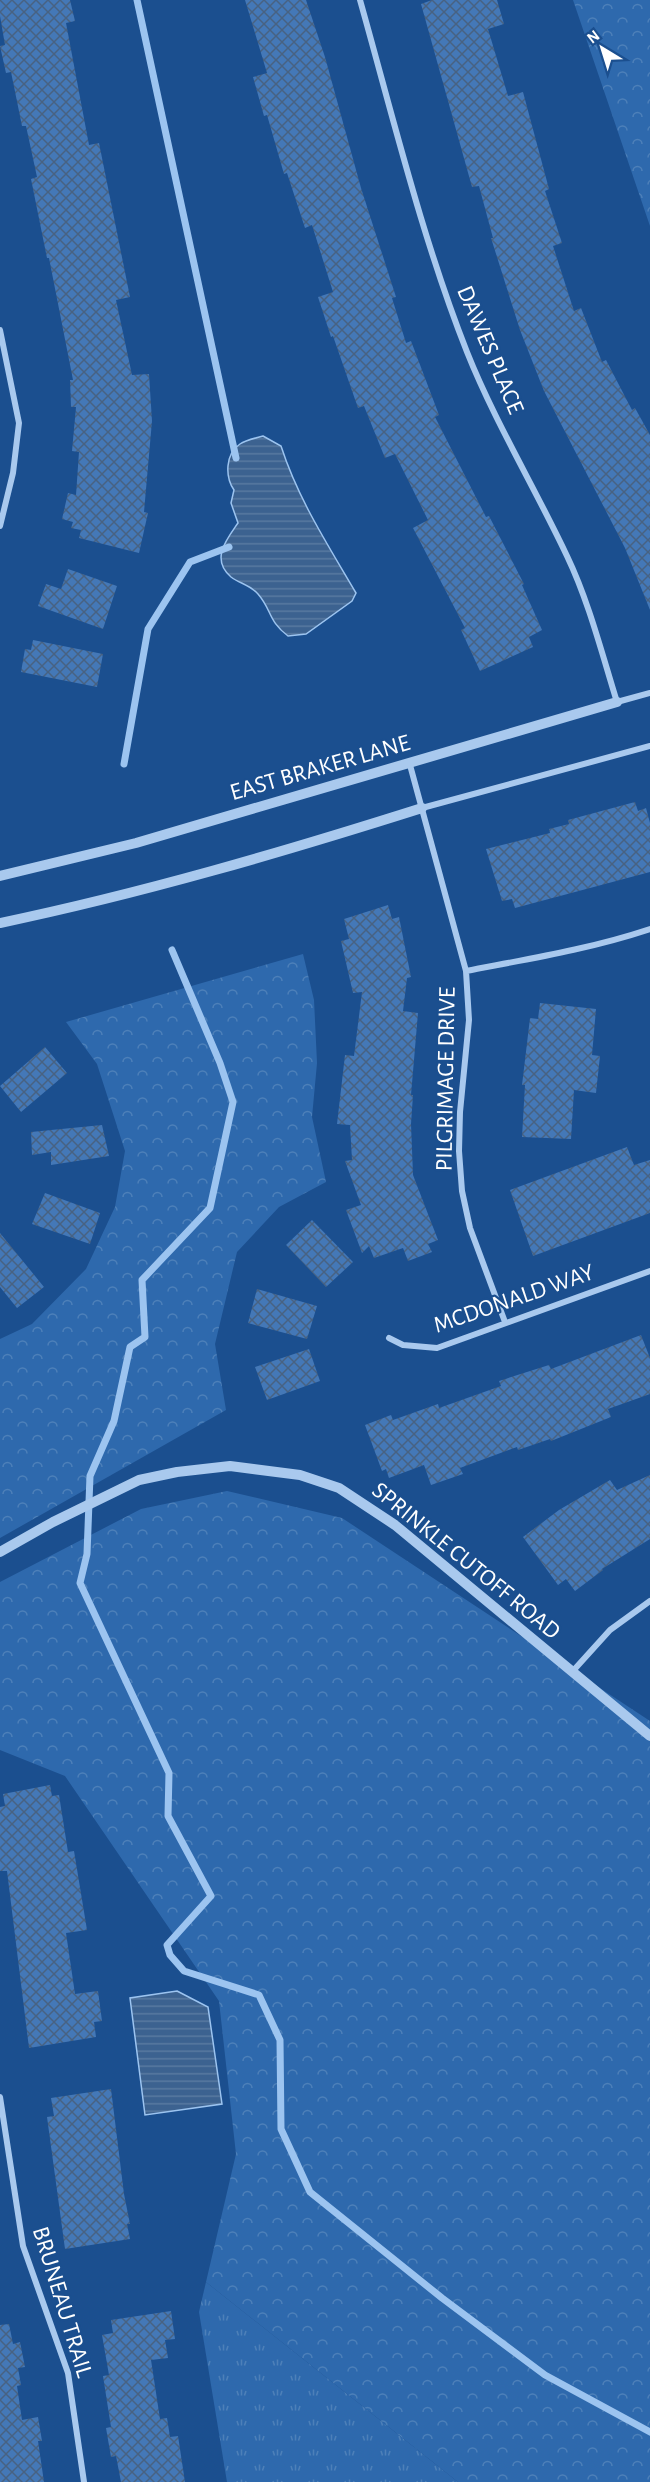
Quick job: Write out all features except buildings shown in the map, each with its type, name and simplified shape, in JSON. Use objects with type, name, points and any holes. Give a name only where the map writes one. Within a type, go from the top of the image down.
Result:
[{"type":"street","name":"DAWES PLACE","points":[[360,0],[435,263],[467,353],[513,451],[568,558],[584,600],[616,702]]},
{"type":"street","points":[[0,330],[19,423],[13,473],[0,526]]},
{"type":"street","name":"EAST BRAKER LANE","points":[[0,876],[136,843],[410,765],[650,693]]},
{"type":"street","points":[[0,923],[79,906],[309,844],[422,808],[650,746]]},
{"type":"street","name":"PILGRIMAGE DRIVE","points":[[410,765],[466,971],[469,1020],[460,1131],[462,1191],[470,1228],[506,1322]]},
{"type":"street","points":[[466,971],[553,955],[613,941],[650,929]]},
{"type":"street","name":"MCDONALD WAY","points":[[389,1338],[403,1345],[437,1347],[650,1271]]},
{"type":"street","name":"SPRINKLE CUTOFF ROAD","points":[[0,1552],[53,1522],[139,1480],[177,1472],[230,1466],[300,1475],[339,1488],[395,1525],[650,1736]]},
{"type":"street","points":[[572,1673],[610,1630],[650,1601]]},
{"type":"street","name":"BRUNEAU TRAIL","points":[[0,2097],[23,2246],[68,2373],[84,2482]]},
{"type":"green space","points":[[573,0],[650,0],[650,226]]},
{"type":"green space","points":[[303,954],[314,1000],[317,1063],[312,1117],[326,1182],[279,1207],[237,1252],[215,1344],[226,1410],[0,1538],[0,1339],[32,1324],[86,1269],[115,1207],[125,1151],[97,1064],[66,1022]]},
{"type":"green space","points":[[227,1491],[342,1518],[650,1721],[650,2482],[458,2482],[206,2282],[236,2154],[219,2001],[65,1776],[0,1750],[0,1582],[141,1509]]},
{"type":"green space","points":[[206,2282],[458,2482],[227,2482],[199,2312]]},
{"type":"shaded area","points":[[263,436],[281,446],[305,503],[356,593],[352,601],[306,634],[288,636],[282,631],[258,594],[231,577],[222,563],[222,549],[238,523],[231,503],[234,490],[229,479],[229,460],[235,448],[240,444]]},
{"type":"shaded area","points":[[177,1991],[208,2007],[222,2104],[145,2115],[130,1998]]},
{"type":"waterway","points":[[137,0],[236,458]]},
{"type":"waterway","points":[[124,764],[148,629],[190,562],[229,547]]},
{"type":"waterway","points":[[172,950],[220,1063],[233,1102],[210,1208],[142,1280],[145,1337],[130,1347],[114,1421],[90,1476],[87,1554],[80,1583],[169,1773],[168,1816],[211,1896],[167,1945],[170,1955],[184,1971],[259,1995],[280,2040],[281,2129],[310,2192],[442,2298],[545,2375],[650,2432]]}]
